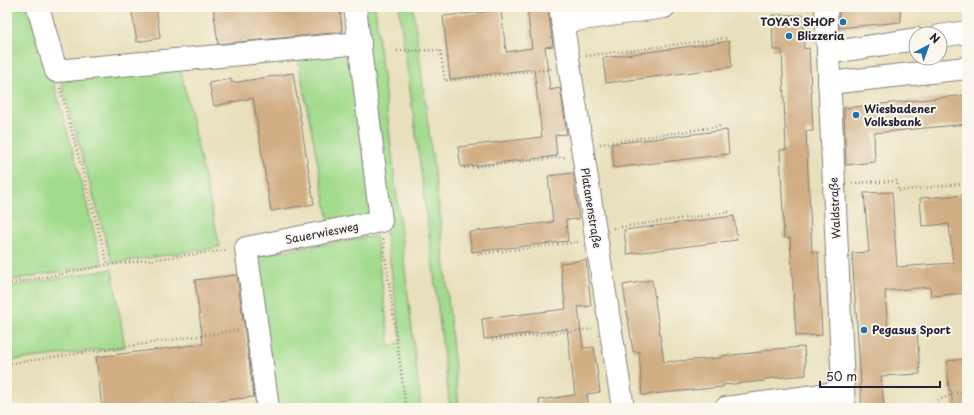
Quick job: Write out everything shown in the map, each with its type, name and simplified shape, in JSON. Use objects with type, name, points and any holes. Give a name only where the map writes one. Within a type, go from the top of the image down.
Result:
[{"type":"street","points":[[38,7],[56,71],[360,43]]},
{"type":"street","points":[[355,7],[381,221]]},
{"type":"street","name":"Waldstraße","points":[[826,7],[843,400]]},
{"type":"street","points":[[561,15],[653,8]]},
{"type":"street","name":"Platanenstraße","points":[[561,15],[623,408]]},
{"type":"street","points":[[948,35],[967,32]]},
{"type":"street","points":[[828,53],[908,40]]},
{"type":"street","points":[[829,83],[967,68]]},
{"type":"street","name":"Sauerwiesweg","points":[[268,408],[246,248],[381,221]]},
{"type":"street","points":[[726,408],[843,400]]},
{"type":"path","points":[[397,51],[440,50],[445,82],[727,38]]},
{"type":"path","points":[[56,71],[108,265]]},
{"type":"path","points":[[464,168],[583,151],[721,126]]},
{"type":"path","points":[[834,184],[897,181],[898,191],[967,182]]},
{"type":"path","points":[[478,254],[730,212]]},
{"type":"path","points":[[381,221],[406,408]]},
{"type":"path","points":[[7,284],[108,265],[225,251]]},
{"type":"path","points":[[961,287],[967,287]]},
{"type":"path","points":[[7,364],[257,327]]},
{"type":"path","points":[[492,340],[610,327]]},
{"type":"path","points":[[935,408],[937,401],[955,393],[967,392]]},
{"type":"green space","points":[[7,7],[32,7],[78,169],[102,264],[7,281]]},
{"type":"green space","points":[[359,7],[375,7],[421,408],[272,408],[253,256],[376,236],[390,347],[401,341],[384,219]]},
{"type":"green space","points":[[399,7],[413,7],[440,217],[459,408],[450,408]]},
{"type":"green space","points":[[356,51],[372,202],[368,217],[330,227],[297,55]]},
{"type":"green space","points":[[179,62],[220,247],[112,263],[60,77]]},
{"type":"green space","points":[[112,269],[125,347],[7,361],[7,287]]},
{"type":"building","points":[[131,7],[156,7],[160,38],[137,42]]},
{"type":"building","points":[[213,7],[340,7],[342,32],[218,44]]},
{"type":"building","points":[[527,7],[548,7],[553,46],[545,47],[550,90],[560,88],[567,134],[555,135],[557,156],[461,167],[458,147],[542,137],[534,69],[450,79],[443,16],[501,10],[506,52],[532,48]]},
{"type":"building","points":[[839,7],[900,7],[901,22],[839,28]]},
{"type":"building","points":[[772,15],[803,15],[804,49],[809,48],[813,131],[806,131],[812,252],[818,252],[822,335],[796,336],[790,238],[784,238],[780,150],[786,150],[782,50],[773,50]]},
{"type":"building","points":[[729,41],[732,67],[606,83],[603,58]]},
{"type":"building","points":[[293,73],[314,204],[271,211],[253,98],[214,106],[209,83],[231,79],[232,83]]},
{"type":"building","points":[[967,95],[967,124],[874,133],[875,162],[846,165],[844,108]]},
{"type":"building","points":[[727,130],[729,154],[614,168],[611,144]]},
{"type":"building","points":[[573,173],[579,219],[566,220],[568,241],[472,252],[469,232],[553,222],[548,176]]},
{"type":"building","points":[[892,192],[897,267],[953,263],[949,224],[922,226],[920,198],[967,195],[967,293],[931,296],[930,287],[885,291],[888,332],[917,330],[920,374],[881,376],[884,408],[862,408],[852,253],[869,252],[864,193]]},
{"type":"building","points":[[734,216],[737,240],[627,254],[624,230]]},
{"type":"building","points":[[586,260],[591,306],[578,307],[583,348],[594,347],[600,392],[587,394],[589,408],[540,408],[539,400],[575,395],[567,329],[484,339],[482,319],[566,309],[560,263]]},
{"type":"building","points":[[237,275],[254,397],[155,408],[102,408],[96,357],[203,344],[195,280]]},
{"type":"building","points":[[652,280],[664,362],[721,358],[721,356],[762,352],[762,350],[804,347],[806,375],[764,379],[765,381],[723,385],[723,387],[642,395],[639,351],[633,352],[623,285]]},
{"type":"building","points":[[967,359],[967,408],[953,408],[951,390],[949,390],[947,361]]},
{"type":"place","name":"TOYA'S SHOP","points":[[843,22]]},
{"type":"place","name":"Blizzeria","points":[[789,36]]},
{"type":"place","name":"Wiesbadener Volksbank","points":[[856,115]]},
{"type":"place","name":"Pegasus Sport","points":[[864,330]]}]
